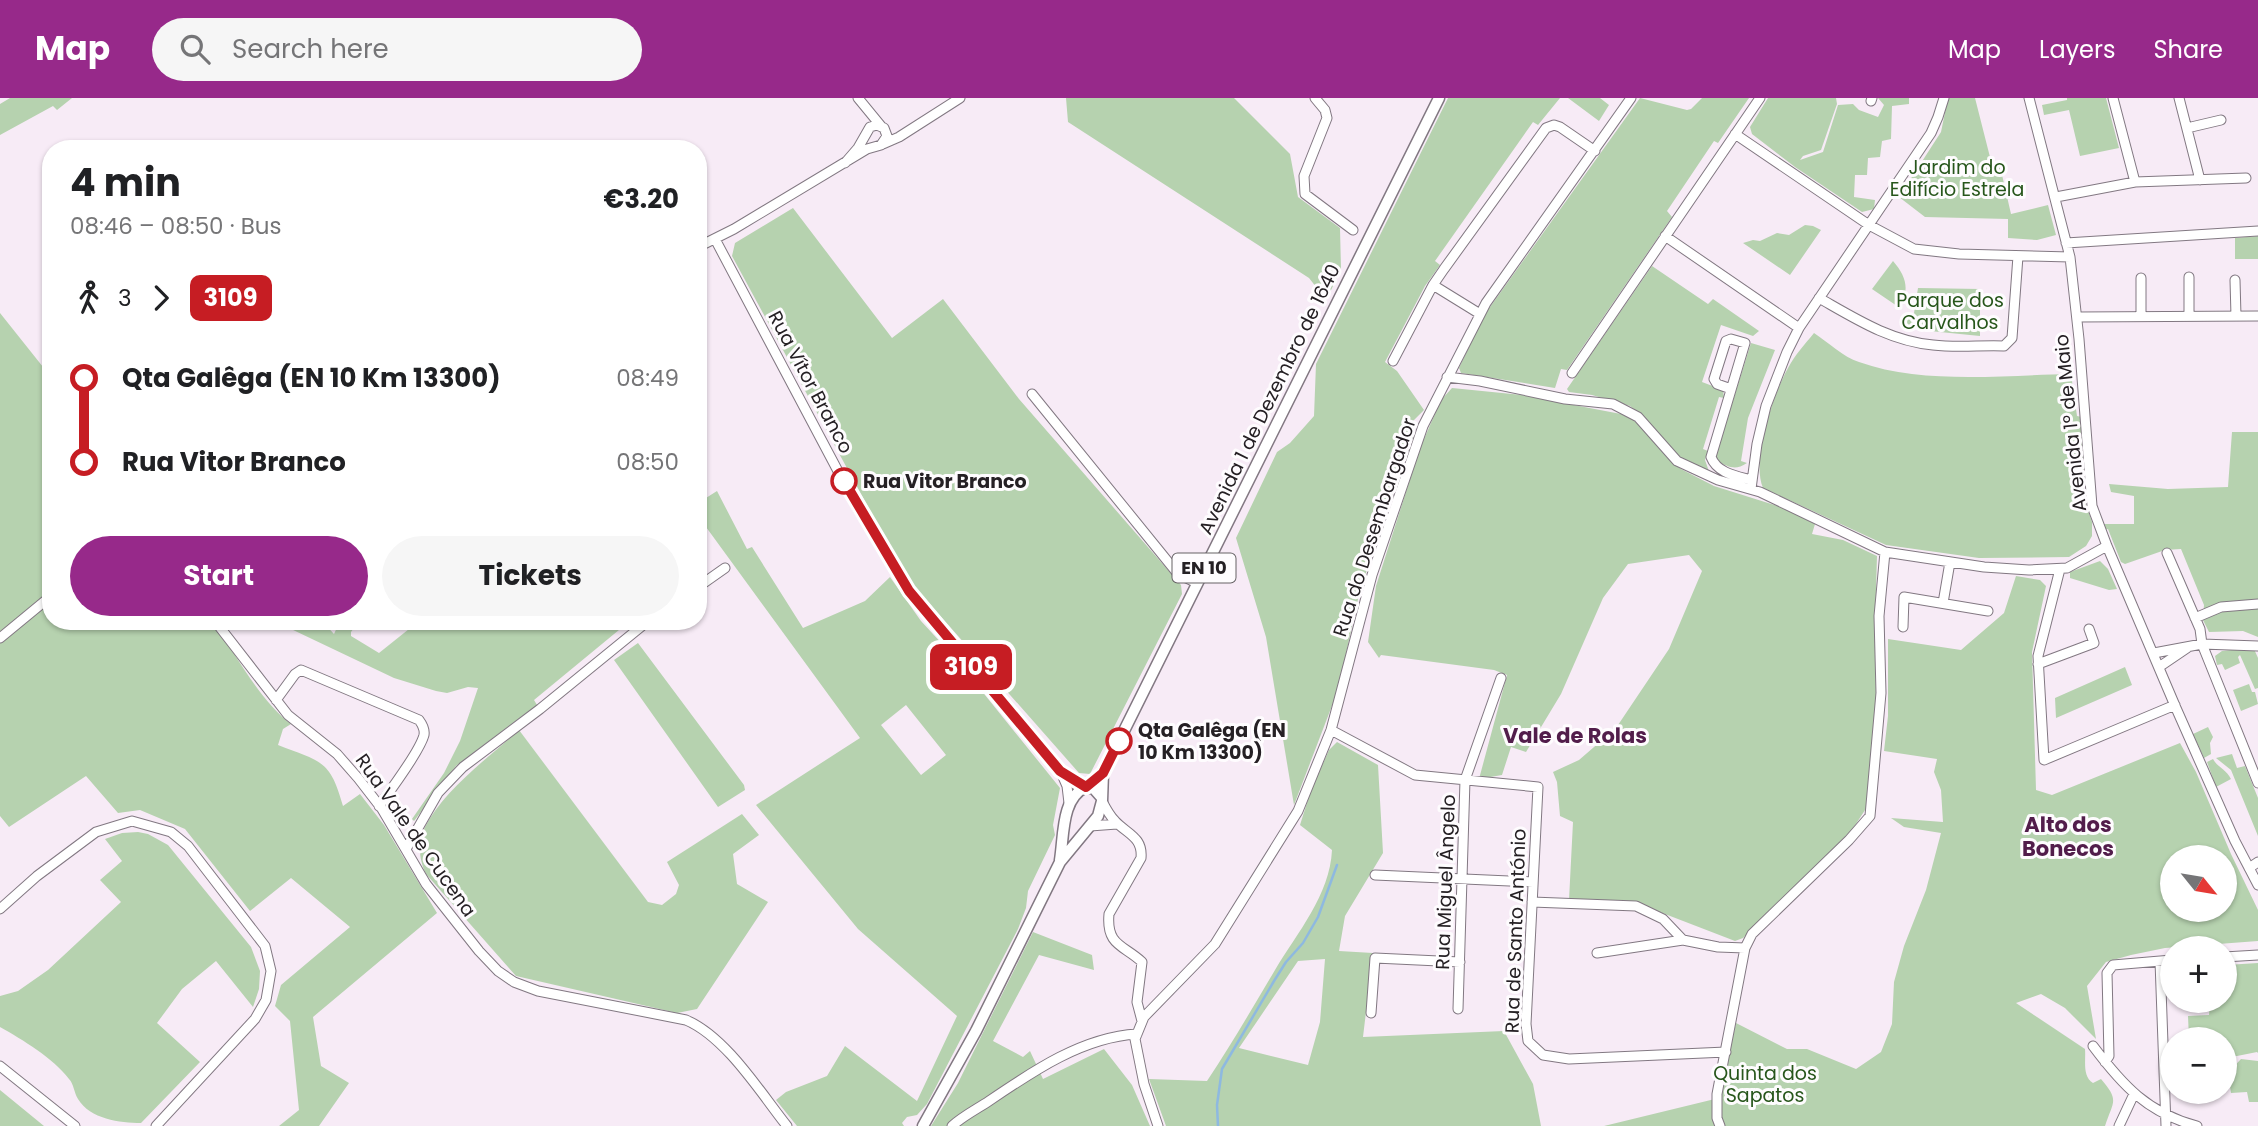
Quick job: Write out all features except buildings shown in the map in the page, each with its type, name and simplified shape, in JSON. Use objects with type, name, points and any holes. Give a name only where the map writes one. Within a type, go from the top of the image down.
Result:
[{"type":"main road","name":"Avenida 1 de Dezembro de 1640","points":[[1102,800],[1103,773],[1438,98]]},
{"type":"main road","name":"Avenida 1 de Dezembro de 1640","points":[[1085,787],[1103,773]]},
{"type":"main road","points":[[923,1126],[976,1031],[1060,862],[1097,816],[1102,800],[1094,789],[1085,787],[1078,791],[1069,803],[1060,862]]},
{"type":"main road","points":[[1066,817],[1075,828],[1081,830],[1089,827]]},
{"type":"street","points":[[707,243],[867,149],[880,146],[913,128],[960,98]]},
{"type":"street","points":[[1315,98],[1325,110],[1327,118],[1304,176],[1305,194],[1353,230]]},
{"type":"street","name":"Rua do Desembargador","points":[[1142,1021],[1214,944],[1297,811],[1331,730],[1376,563],[1423,426],[1480,314],[1631,98]]},
{"type":"street","points":[[1572,373],[1760,98]]},
{"type":"street","points":[[1751,485],[1766,406],[1787,352],[1799,328],[1934,128],[1944,98]]},
{"type":"street","name":"Avenida 1º de Maio","points":[[2029,98],[2070,257],[2092,506],[2175,705],[2235,841],[2258,885]]},
{"type":"street","points":[[2113,98],[2135,183]]},
{"type":"street","points":[[2179,98],[2200,180]]},
{"type":"street","points":[[859,99],[887,136],[880,146]]},
{"type":"street","points":[[859,99],[866,113],[865,134],[868,143],[880,146]]},
{"type":"street","points":[[2187,128],[2221,120]]},
{"type":"street","points":[[845,163],[873,125],[900,130],[913,128]]},
{"type":"street","points":[[1393,361],[1433,285],[1546,128],[1554,125],[1560,127],[1595,151]]},
{"type":"street","points":[[1735,134],[1869,225],[1906,246],[1922,251],[2070,257]]},
{"type":"street","points":[[2056,197],[2135,183],[2246,178]]},
{"type":"street","points":[[2066,243],[2258,231]]},
{"type":"street","points":[[1665,236],[1799,328]]},
{"type":"street","name":"Rua Vítor Branco","points":[[715,239],[857,507],[909,591],[1060,771],[1067,786],[1069,803]]},
{"type":"street","points":[[1819,298],[1871,328],[1902,339],[1939,346],[2004,346],[2012,338],[2018,256]]},
{"type":"street","points":[[2189,277],[2189,316]]},
{"type":"street","points":[[2141,278],[2141,316]]},
{"type":"street","points":[[2235,280],[2236,316]]},
{"type":"street","points":[[1433,285],[1480,314]]},
{"type":"street","points":[[2077,317],[2258,316]]},
{"type":"street","points":[[1731,389],[1718,384],[1714,379],[1726,341],[1730,339],[1745,343],[1711,458],[1721,470],[1885,552],[2020,570],[2060,569],[2067,568],[2107,546]]},
{"type":"street","points":[[1447,377],[1480,381],[1565,399],[1613,404],[1638,417],[1677,461],[1718,480],[1751,485]]},
{"type":"street","points":[[1031,394],[1178,574],[1197,583]]},
{"type":"street","points":[[1720,1126],[1717,1118],[1717,1094],[1745,948],[1752,934],[1849,840],[1870,816],[1881,693],[1880,616],[1885,552]]},
{"type":"street","points":[[2167,553],[2258,782]]},
{"type":"street","points":[[1943,603],[1950,562]]},
{"type":"street","points":[[707,580],[724,568]]},
{"type":"street","points":[[2060,569],[2038,656],[2044,760],[2175,705]]},
{"type":"street","points":[[1903,627],[1904,597],[1988,611]]},
{"type":"street","points":[[0,638],[42,603]]},
{"type":"street","points":[[2195,618],[2221,607],[2258,604]]},
{"type":"street","points":[[2038,664],[2094,643],[2088,629]]},
{"type":"street","name":"Rua Vale de Cucena","points":[[222,630],[288,715],[337,754],[379,806],[426,884],[479,951],[506,976],[538,992],[686,1020],[698,1025],[733,1059],[787,1126]]},
{"type":"street","points":[[406,849],[438,793],[463,767],[637,630]]},
{"type":"street","points":[[2146,636],[2157,644],[2173,649]]},
{"type":"street","points":[[2154,653],[2202,644],[2258,646]]},
{"type":"street","points":[[2159,667],[2191,645]]},
{"type":"street","points":[[276,700],[301,670],[419,720],[423,725],[424,735],[379,806]]},
{"type":"street","name":"Rua Miguel Ângelo","points":[[1458,1009],[1465,780],[1501,678]]},
{"type":"street","points":[[1331,730],[1415,775],[1465,780]]},
{"type":"street","name":"Rua Vítor Branco","points":[[1060,771],[1085,787]]},
{"type":"street","name":"Rua de Santo António","points":[[1465,780],[1538,787],[1526,1024],[1528,1041],[1542,1055],[1569,1059],[1726,1052]]},
{"type":"street","points":[[1102,800],[1117,824],[1137,839],[1142,850],[1141,858],[1112,907],[1108,923],[1116,943],[1140,959],[1143,964],[1137,1000],[1142,1021],[1135,1039],[1144,1084],[1158,1126]]},
{"type":"street","points":[[0,909],[37,876],[96,832],[132,821],[171,832],[188,846],[265,946],[271,971],[266,1000],[255,1019],[156,1126]]},
{"type":"street","points":[[1089,827],[1117,824]]},
{"type":"street","points":[[2249,868],[2258,862]]},
{"type":"street","points":[[1375,875],[1533,882]]},
{"type":"street","points":[[1532,902],[1636,906],[1663,919],[1683,940]]},
{"type":"street","points":[[1597,953],[1683,940],[1718,947],[1745,948]]},
{"type":"street","points":[[2237,956],[2258,954]]},
{"type":"street","points":[[1371,1013],[1375,958],[1460,962]]},
{"type":"street","points":[[2105,1062],[2109,1056],[2107,973],[2113,965],[2160,961]]},
{"type":"street","points":[[2162,1013],[2166,1126]]},
{"type":"street","points":[[952,1126],[1016,1082],[1058,1059],[1115,1035],[1137,1034]]},
{"type":"street","points":[[2093,1046],[2134,1094],[2165,1115],[2197,1126]]},
{"type":"street","points":[[0,1066],[75,1126]]},
{"type":"street","points":[[2119,1126],[2134,1094]]},
{"type":"green space","points":[[10,98],[72,98],[57,110],[53,106],[0,135],[0,104]]},
{"type":"green space","points":[[1066,98],[1234,98],[1290,154],[1298,197],[1340,228],[1341,269],[1324,305],[1324,297],[1309,278],[1068,122]]},
{"type":"green space","points":[[1448,98],[1560,98],[1538,125],[1533,122],[1435,261],[1440,265],[1425,286],[1385,362],[1397,371],[1424,410],[1412,422],[1413,437],[1360,590],[1338,690],[1294,805],[1266,637],[1236,538],[1277,452],[1290,443],[1314,416],[1316,364]]},
{"type":"green space","points":[[1568,98],[1600,98],[1609,105],[1599,121]]},
{"type":"green space","points":[[1640,98],[1687,110],[1702,98],[1749,98],[1718,143],[1714,141],[1667,211],[1672,217],[1567,370],[1561,369],[1555,388],[1461,373],[1459,368],[1485,314]]},
{"type":"green space","points":[[1768,98],[1836,98],[1837,104],[1821,150],[1803,156],[1800,160],[1823,152],[1838,105],[1853,104],[1859,110],[1878,117],[1884,105],[1878,98],[1909,98],[1909,104],[1892,106],[1891,139],[1882,141],[1880,157],[1868,158],[1867,175],[1855,175],[1854,197],[1875,200],[1874,209],[1862,212],[1752,134],[1750,127]]},
{"type":"green space","name":"Jardim do Edifício Estrela","points":[[1948,98],[1975,98],[1992,165],[2000,166],[2011,214],[2048,205],[2056,235],[2037,240],[2008,238],[2008,219],[1925,217],[1899,197],[1941,132]]},
{"type":"green space","points":[[2067,98],[2106,98],[2119,148],[2080,156],[2069,110],[2044,115],[2042,105]]},
{"type":"green space","points":[[793,208],[892,338],[943,299],[1019,399],[1181,585],[1182,594],[1090,774],[1079,773],[906,577],[732,256],[735,243]]},
{"type":"green space","points":[[1805,225],[1821,230],[1790,275],[1743,243],[1760,241],[1777,233],[1789,235]]},
{"type":"green space","points":[[2258,236],[2258,259],[2235,259],[2235,238]]},
{"type":"green space","points":[[1893,261],[1901,272],[1906,289],[1900,308],[1872,289]]},
{"type":"green space","points":[[1652,266],[1708,304],[1713,299],[1759,331],[1753,336],[1721,325],[1702,382],[1723,390],[1724,398],[1719,397],[1703,449],[1708,451],[1705,460],[1711,477],[1678,457],[1645,418],[1630,406],[1592,395],[1569,392],[1567,389]]},
{"type":"green space","name":"Parque dos Carvalhos","points":[[1918,288],[1980,289],[1980,336],[1920,330],[1902,323],[1914,313]]},
{"type":"green space","points":[[0,313],[42,366],[42,630],[219,630],[259,690],[291,724],[283,729],[278,745],[322,764],[333,779],[343,806],[360,794],[384,825],[437,913],[313,1017],[321,1066],[349,1083],[319,1126],[279,1126],[299,1110],[290,1021],[275,1006],[281,985],[350,927],[291,878],[250,911],[185,829],[140,810],[118,813],[86,776],[9,827],[0,816]]},
{"type":"green space","points":[[1814,333],[1853,360],[1910,374],[1964,377],[2071,374],[2077,416],[2082,417],[2084,498],[2092,522],[2092,536],[2086,546],[2069,557],[1979,558],[1886,545],[1763,488],[1760,461],[1770,410],[1788,368]]},
{"type":"green space","points":[[1751,343],[1775,350],[1748,418],[1741,461],[1747,463],[1732,467],[1717,461],[1716,455]]},
{"type":"green space","points":[[1452,388],[1522,395],[1621,414],[1637,421],[1681,469],[1714,486],[1784,508],[1815,524],[1812,534],[1843,540],[1877,556],[1876,698],[1867,807],[1852,830],[1743,938],[1735,941],[1639,904],[1569,900],[1573,822],[1560,816],[1557,782],[1553,772],[1579,760],[1616,728],[1669,649],[1702,571],[1689,555],[1628,564],[1603,598],[1561,694],[1526,752],[1511,747],[1502,775],[1479,779],[1507,675],[1494,670],[1381,655],[1379,658],[1368,642],[1376,586],[1420,448],[1441,400]]},
{"type":"green space","points":[[2232,432],[2258,432],[2258,637],[2243,631],[2209,632],[2203,620],[2204,605],[2181,549],[2165,550],[2125,564],[2121,562],[2108,529],[2104,530],[2103,524],[2134,524],[2134,496],[2111,492],[2109,484],[2168,489],[2228,487]]},
{"type":"green space","points":[[717,491],[747,549],[752,547],[803,628],[865,601],[890,577],[921,621],[956,659],[1060,788],[1053,825],[1055,835],[1028,891],[1026,908],[1018,929],[927,1104],[917,1115],[907,1117],[902,1123],[904,1126],[797,1126],[776,1100],[786,1092],[827,1076],[845,1046],[917,1101],[957,1016],[858,929],[756,805],[860,738],[707,528],[707,497]],"holes":[[[906,705],[946,755],[921,775],[881,725]]]},
{"type":"green space","points":[[2100,561],[2108,569],[2117,589],[2109,590],[2070,578],[2070,572]]},
{"type":"green space","name":"Quinta dos Sapatos","points":[[2016,576],[2040,580],[2046,586],[2032,652],[2036,790],[2052,795],[2180,743],[2196,772],[2227,845],[2160,845],[2160,922],[2237,922],[2237,866],[2258,910],[2258,941],[2237,943],[2237,936],[2160,936],[2160,949],[2106,962],[2087,986],[2096,1039],[2065,1008],[2041,994],[2016,1003],[2085,1049],[2087,1076],[2093,1083],[2101,1079],[2113,1097],[2105,1126],[1604,1126],[1719,1098],[1736,1023],[1787,1049],[1807,1049],[1856,1069],[1881,1052],[1892,1024],[1894,982],[1904,946],[1926,890],[1941,833],[1904,827],[1891,818],[1943,822],[1941,790],[1934,772],[1937,759],[1884,751],[1888,716],[1888,639],[1961,650],[2004,613]]},
{"type":"green space","points":[[293,630],[330,630],[334,634],[336,630],[352,630],[351,636],[379,653],[408,630],[619,630],[534,700],[537,705],[456,766],[414,821],[412,819],[444,773],[460,741],[478,688],[468,687],[447,693],[394,678]]},
{"type":"green space","points":[[638,643],[744,785],[745,790],[718,807],[614,660]]},
{"type":"green space","points":[[2254,649],[2258,658],[2258,688],[2255,689],[2240,655],[2240,663],[2225,670],[2222,664],[2217,665],[2215,656],[2222,651]]},
{"type":"green space","points":[[2125,667],[2132,685],[2056,718],[2055,698]]},
{"type":"green space","points":[[2249,684],[2252,692],[2255,692],[2258,704],[2241,711],[2233,690]]},
{"type":"green space","points":[[2208,727],[2213,737],[2210,743],[2211,754],[2204,758],[2193,734]]},
{"type":"green space","points":[[519,730],[648,902],[662,905],[676,894],[679,885],[667,862],[742,814],[759,835],[733,854],[737,884],[768,902],[697,1009],[677,1013],[516,976],[426,874],[420,857],[420,844],[422,832],[433,813],[468,775]]},
{"type":"green space","points":[[1337,742],[1378,765],[1383,853],[1345,916],[1339,951],[1373,953],[1363,1037],[1504,1031],[1533,1084],[1541,1126],[1166,1126],[1149,1079],[1207,1081],[1319,898],[1330,867],[1332,850],[1300,825],[1311,790],[1329,750]],"holes":[[[1325,959],[1320,1022],[1308,1065],[1239,1048],[1298,961]]]},
{"type":"green space","points":[[2232,754],[2237,768],[2245,766],[2258,798],[2258,836],[2231,770],[2216,758]]},
{"type":"green space","points":[[2213,759],[2231,779],[2216,787],[2207,762]]},
{"type":"green space","points":[[122,833],[148,834],[168,845],[251,947],[260,971],[259,989],[253,1007],[216,961],[182,989],[157,1023],[200,1062],[141,1123],[115,1121],[90,1111],[78,1099],[71,1081],[55,1064],[0,1027],[0,996],[18,991],[48,970],[121,902],[100,880],[122,861],[105,839]]},
{"type":"green space","points":[[1033,932],[1092,955],[1094,970],[1039,955],[993,1041],[1023,1057],[1030,1051],[1043,1079],[1104,1049],[1132,1085],[1150,1126],[931,1126],[958,1083]]},
{"type":"green space","points":[[2258,963],[2258,1053],[2237,1056],[2237,1027],[2188,1027],[2188,1016],[2237,1013],[2237,964]]},
{"type":"green space","points":[[2241,1059],[2258,1061],[2258,1102],[2249,1102],[2247,1092],[2237,1093],[2237,1063]]},
{"type":"green space","points":[[0,1090],[44,1126],[0,1126]]},
{"type":"waterway","points":[[1218,1126],[1217,1105],[1222,1069],[1274,981],[1303,943],[1318,917],[1337,865]]},
{"type":"bus line","name":"3109","points":[[844,481],[909,591],[1060,771],[1086,787],[1103,773],[1119,741]]},
{"type":"place","name":"Rua Vitor Branco","points":[[844,481]]},
{"type":"place","name":"Qta Galêga (EN 10 Km 13300)","points":[[1119,741]]},
{"type":"district","name":"Vale de Rolas","points":[[1575,736]]},
{"type":"district","name":"Alto dos Bonecos","points":[[2068,837]]}]
